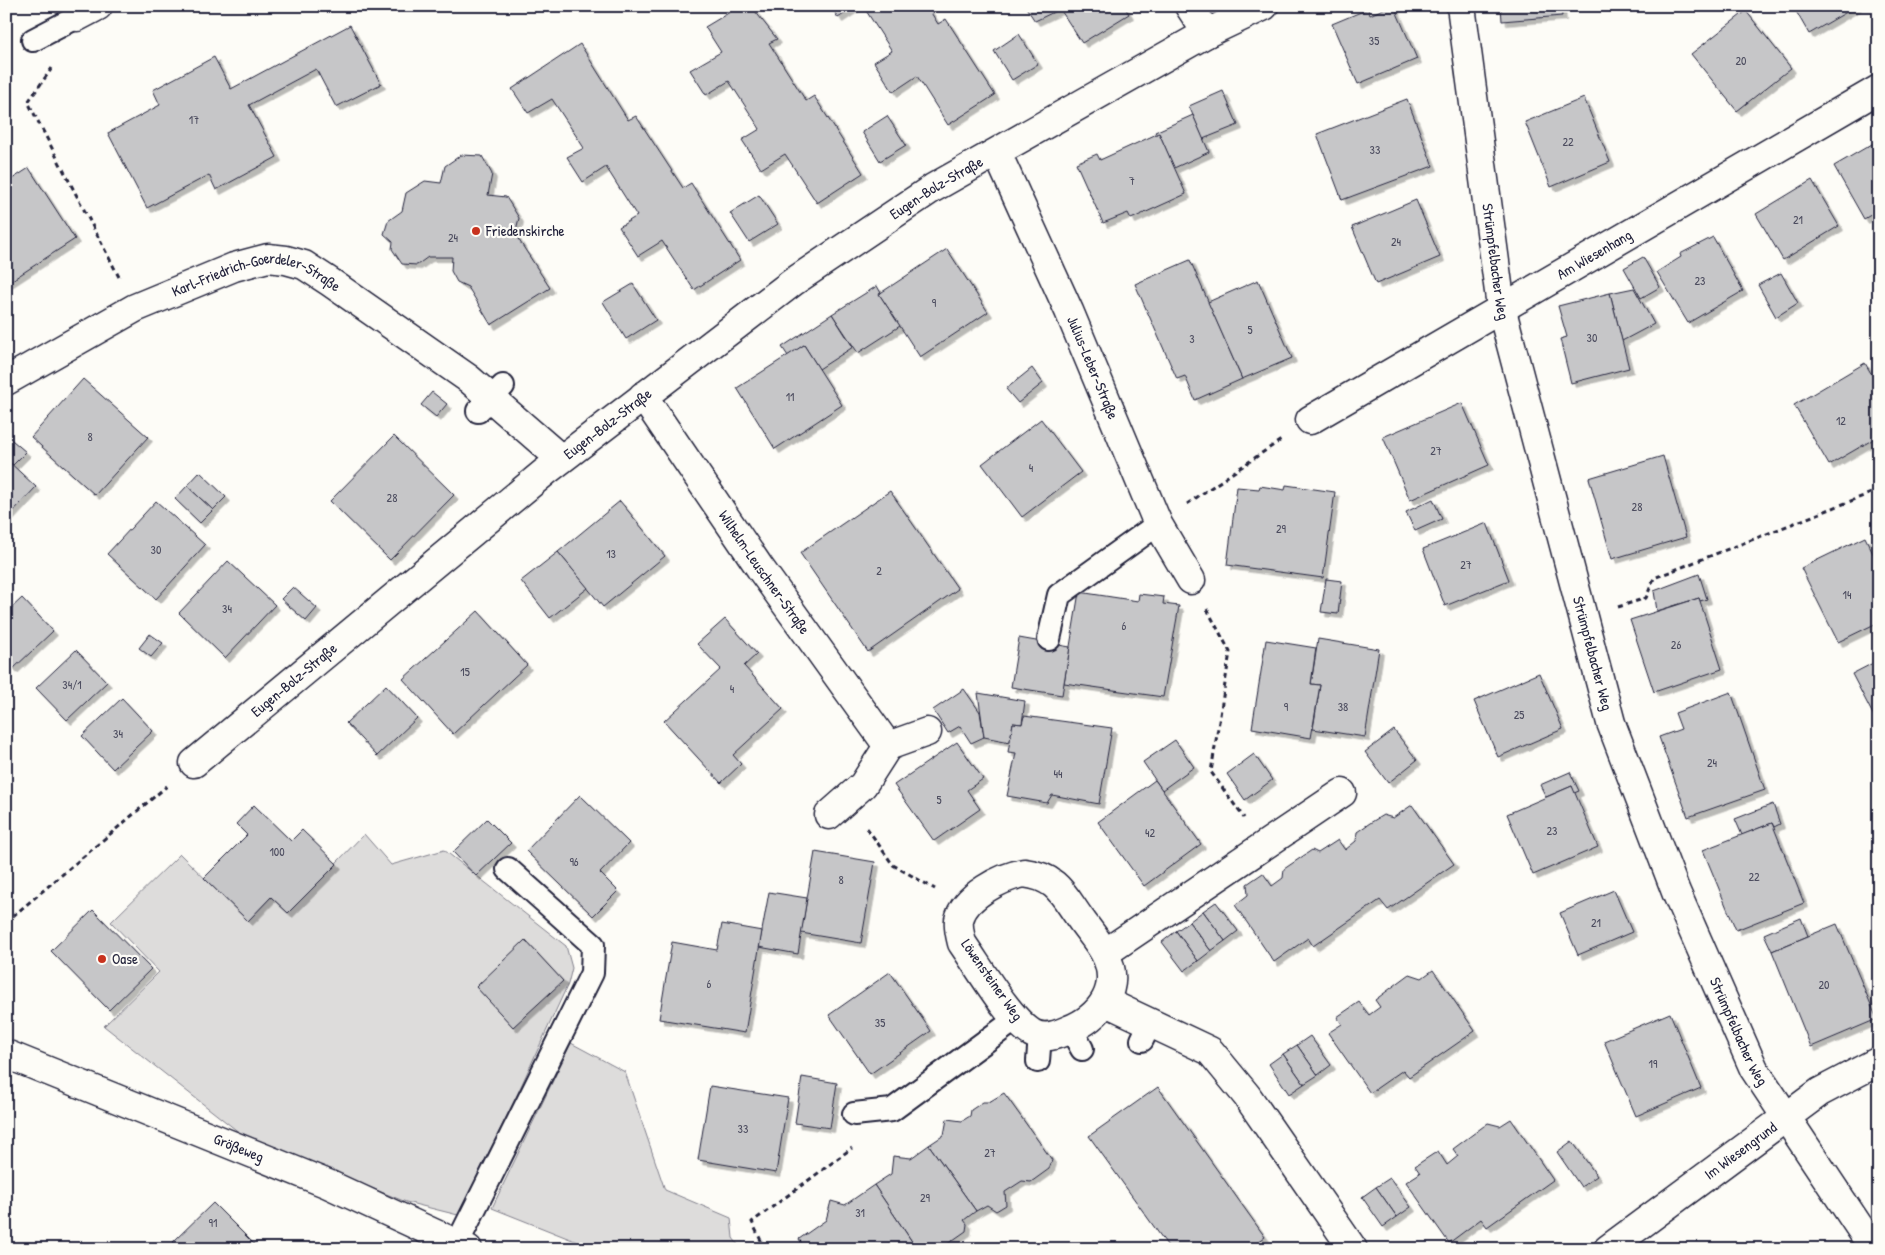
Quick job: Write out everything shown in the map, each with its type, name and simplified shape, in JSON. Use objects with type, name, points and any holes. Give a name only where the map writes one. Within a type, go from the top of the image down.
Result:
[{"type":"street","points":[[1188,6],[1207,33]]},
{"type":"street","name":"Eugen-Bolz-Straße","points":[[194,763],[561,459],[792,282],[933,188],[1207,33],[1264,6]]},
{"type":"street","name":"Strümpfelbacher Weg","points":[[1461,6],[1501,307],[1611,723],[1676,892],[1754,1069],[1874,1249]]},
{"type":"street","name":"Am Wiesenhang","points":[[1310,420],[1501,307],[1879,89]]},
{"type":"street","name":"Julius-Leber-Straße","points":[[996,153],[1069,311],[1158,524],[1192,580]]},
{"type":"street","name":"Karl-Friedrich-Goerdeler-Straße","points":[[6,380],[135,308],[234,267],[268,258],[286,260],[304,265],[469,379],[561,459]]},
{"type":"street","name":"Wilhelm-Leuschner-Straße","points":[[643,396],[760,568],[888,746]]},
{"type":"street","points":[[829,816],[864,785],[888,746],[927,732]]},
{"type":"street","points":[[1105,953],[1342,793]]},
{"type":"street","name":"Löwensteiner Weg","points":[[1024,873],[1039,875],[1056,884],[1105,953],[1112,978],[1106,1002],[1088,1020],[1077,1039],[1049,1037],[1039,1048],[1033,1034],[1016,1019],[962,943],[958,929],[959,918],[966,907],[989,886],[1008,876],[1024,873]]},
{"type":"street","points":[[1106,1002],[1146,1031],[1199,1056],[1210,1051],[1247,1096],[1353,1249]]},
{"type":"street","name":"Größeweg","points":[[6,1054],[328,1184],[463,1246]]},
{"type":"street","name":"Im Wiesengrund","points":[[1608,1249],[1820,1092],[1879,1061]]},
{"type":"lane","points":[[33,40],[88,11]]},
{"type":"lane","points":[[1049,639],[1059,595],[1158,524]]},
{"type":"lane","points":[[463,1246],[592,973],[593,945],[508,869]]},
{"type":"lane","points":[[854,1114],[892,1110],[1016,1019]]},
{"type":"path","points":[[53,66],[28,102],[122,281]]},
{"type":"path","points":[[1158,524],[1310,420]]},
{"type":"path","points":[[1631,603],[1646,598],[1654,578],[1879,490]]},
{"type":"path","points":[[1192,580],[1230,652],[1212,772],[1264,847]]},
{"type":"path","points":[[6,922],[194,763]]},
{"type":"path","points":[[864,785],[864,823],[893,865],[939,891]]},
{"type":"path","points":[[765,1249],[752,1222],[853,1147]]},
{"type":"shaded area","points":[[364,834],[391,865],[444,850],[566,946],[572,968],[568,984],[516,1097],[458,1215],[406,1202],[245,1137],[104,1026],[159,972],[111,922],[180,854],[248,921],[271,897],[288,913]]},
{"type":"shaded area","points":[[571,1043],[625,1072],[665,1190],[731,1218],[733,1238],[741,1249],[595,1249],[492,1208]]},
{"type":"building","points":[[740,6],[751,6],[777,39],[769,43],[806,101],[814,96],[863,173],[817,203],[785,154],[761,169],[742,140],[760,129],[729,81],[706,95],[690,70],[721,52],[705,27]]},
{"type":"building","points":[[831,6],[856,6],[838,18]]},
{"type":"building","points":[[863,6],[927,6],[938,24],[946,19],[995,95],[948,125],[917,76],[893,92],[874,62],[892,51]]},
{"type":"building","points":[[1025,6],[1124,6],[1129,14],[1082,43],[1060,9],[1035,21]]},
{"type":"building","points":[[1394,6],[1417,59],[1358,84],[1332,24],[1368,9],[1370,15]]},
{"type":"building","points":[[1501,6],[1561,6],[1562,16],[1502,21]]},
{"type":"building","points":[[1793,6],[1857,6],[1809,34]]},
{"type":"building","points":[[1746,11],[1791,68],[1737,111],[1691,54]]},
{"type":"building","points":[[350,25],[381,84],[336,107],[316,69],[249,105],[277,157],[216,190],[209,175],[147,208],[108,133],[160,105],[153,90],[214,57],[231,89]]},
{"type":"building","points":[[1019,34],[1038,64],[1012,80],[994,51]]},
{"type":"building","points":[[580,44],[628,120],[636,116],[683,188],[691,183],[740,260],[694,290],[662,241],[638,256],[619,227],[637,216],[606,167],[583,182],[567,157],[584,148],[552,99],[528,113],[512,89]]},
{"type":"building","points":[[1223,91],[1238,125],[1203,139],[1189,106]]},
{"type":"building","points":[[1584,98],[1610,162],[1551,187],[1525,122]]},
{"type":"building","points":[[1407,99],[1433,166],[1342,200],[1317,134]]},
{"type":"building","points":[[1193,115],[1209,152],[1174,168],[1159,133],[1157,135],[1155,132]]},
{"type":"building","points":[[887,116],[906,145],[880,161],[862,132]]},
{"type":"building","points":[[1159,133],[1186,194],[1131,219],[1128,213],[1103,223],[1076,163],[1097,154],[1100,160]]},
{"type":"building","points":[[1879,140],[1879,210],[1864,219],[1834,166]]},
{"type":"building","points":[[461,155],[482,156],[492,174],[488,195],[506,197],[519,218],[515,234],[550,288],[491,325],[468,287],[457,282],[451,271],[452,257],[428,257],[417,265],[402,264],[392,249],[393,242],[384,234],[388,221],[402,211],[406,193],[425,181],[441,183],[445,166]]},
{"type":"building","points":[[29,168],[75,239],[6,284],[6,183]]},
{"type":"building","points":[[1812,180],[1839,226],[1783,260],[1756,214]]},
{"type":"building","points":[[759,195],[778,224],[749,242],[730,213]]},
{"type":"building","points":[[1416,200],[1440,257],[1376,284],[1352,227]]},
{"type":"building","points":[[1713,237],[1743,291],[1688,323],[1657,272],[1681,257],[1680,254]]},
{"type":"building","points":[[947,249],[988,312],[920,357],[879,294]]},
{"type":"building","points":[[1643,257],[1660,287],[1641,298],[1624,268]]},
{"type":"building","points":[[1190,260],[1242,379],[1195,400],[1185,376],[1177,379],[1135,284]]},
{"type":"building","points":[[1781,273],[1798,303],[1776,317],[1758,285]]},
{"type":"building","points":[[1258,280],[1292,358],[1242,379],[1208,302]]},
{"type":"building","points":[[633,284],[656,320],[626,339],[603,302]]},
{"type":"building","points":[[877,286],[881,293],[879,294],[900,326],[858,353],[832,314]]},
{"type":"building","points":[[1634,288],[1654,324],[1622,341],[1610,293]]},
{"type":"building","points":[[1610,293],[1629,368],[1571,383],[1560,339],[1567,337],[1558,306]]},
{"type":"building","points":[[832,314],[853,347],[819,369],[804,345],[788,356],[782,347]]},
{"type":"building","points":[[804,345],[842,405],[775,449],[737,388]]},
{"type":"building","points":[[1865,363],[1879,387],[1879,436],[1829,465],[1794,405]]},
{"type":"building","points":[[1032,368],[1043,383],[1018,403],[1006,389]]},
{"type":"building","points":[[83,379],[148,437],[95,495],[31,437]]},
{"type":"building","points":[[432,392],[447,404],[436,417],[421,405]]},
{"type":"building","points":[[1462,403],[1489,465],[1410,500],[1383,437]]},
{"type":"building","points":[[1041,419],[1081,472],[1022,517],[982,464]]},
{"type":"building","points":[[6,435],[26,452],[13,465],[6,459]]},
{"type":"building","points":[[394,436],[454,495],[390,560],[330,501]]},
{"type":"building","points":[[1663,456],[1686,537],[1612,559],[1589,478]]},
{"type":"building","points":[[6,459],[36,487],[6,519]]},
{"type":"building","points":[[200,472],[226,497],[213,510],[187,486]]},
{"type":"building","points":[[1286,485],[1335,492],[1323,578],[1227,565],[1237,487],[1259,489],[1260,486],[1285,490]]},
{"type":"building","points":[[187,486],[213,510],[200,523],[175,499]]},
{"type":"building","points":[[890,491],[958,589],[868,652],[800,553]]},
{"type":"building","points":[[1433,499],[1442,519],[1415,531],[1406,512]]},
{"type":"building","points":[[156,501],[205,545],[156,599],[107,554]]},
{"type":"building","points":[[620,501],[665,556],[603,607],[558,552]]},
{"type":"building","points":[[1487,523],[1509,580],[1445,606],[1423,549]]},
{"type":"building","points":[[1865,537],[1879,566],[1879,622],[1838,642],[1801,568]]},
{"type":"building","points":[[558,552],[588,588],[550,618],[521,581]]},
{"type":"building","points":[[228,561],[275,605],[225,658],[179,613]]},
{"type":"building","points":[[1699,574],[1707,599],[1700,601],[1699,598],[1657,611],[1654,591]]},
{"type":"building","points":[[1326,579],[1342,581],[1338,614],[1321,612]]},
{"type":"building","points":[[293,587],[317,608],[306,621],[281,599]]},
{"type":"building","points":[[1079,592],[1138,601],[1139,594],[1164,597],[1163,604],[1179,606],[1163,697],[1064,683]]},
{"type":"building","points":[[22,598],[53,631],[13,669],[6,662],[6,613]]},
{"type":"building","points":[[1699,598],[1722,669],[1654,692],[1630,620]]},
{"type":"building","points":[[478,611],[527,665],[453,734],[403,679]]},
{"type":"building","points":[[725,619],[757,654],[744,666],[783,709],[733,755],[741,764],[721,783],[664,721],[721,669],[697,644]]},
{"type":"building","points":[[150,634],[163,643],[151,657],[139,648]]},
{"type":"building","points":[[1019,638],[1070,647],[1062,695],[1011,687]]},
{"type":"building","points":[[1318,639],[1379,649],[1365,737],[1313,729],[1320,685],[1311,684]]},
{"type":"building","points":[[1266,640],[1316,648],[1311,684],[1320,685],[1311,738],[1252,728]]},
{"type":"building","points":[[76,650],[107,682],[67,720],[36,688]]},
{"type":"building","points":[[1879,660],[1879,726],[1852,674]]},
{"type":"building","points":[[1539,673],[1563,729],[1498,757],[1474,701]]},
{"type":"building","points":[[386,685],[417,718],[377,756],[346,723]]},
{"type":"building","points":[[964,689],[980,712],[984,737],[971,743],[960,726],[948,733],[933,710]]},
{"type":"building","points":[[1731,692],[1765,790],[1688,817],[1659,737],[1681,729],[1675,713]]},
{"type":"building","points":[[978,693],[1025,701],[1022,724],[1013,723],[1010,742],[984,737]]},
{"type":"building","points":[[122,698],[153,731],[113,769],[82,736]]},
{"type":"building","points":[[1024,716],[1112,728],[1099,804],[1052,795],[1047,803],[1007,796],[1016,753],[1008,752],[1013,723],[1022,724]]},
{"type":"building","points":[[1394,730],[1417,760],[1388,783],[1365,752]]},
{"type":"building","points":[[1175,740],[1194,767],[1162,790],[1143,762]]},
{"type":"building","points":[[957,742],[983,779],[967,790],[980,809],[934,841],[894,785]]},
{"type":"building","points":[[1254,754],[1272,780],[1245,800],[1227,774]]},
{"type":"building","points":[[1570,772],[1579,791],[1574,793],[1572,786],[1546,797],[1540,785]]},
{"type":"building","points":[[1155,780],[1201,844],[1144,886],[1098,822]]},
{"type":"building","points":[[1572,786],[1598,847],[1533,875],[1507,814]]},
{"type":"building","points":[[580,795],[629,843],[600,873],[618,891],[593,916],[526,851]]},
{"type":"building","points":[[1773,804],[1780,824],[1774,827],[1772,823],[1742,835],[1735,819]]},
{"type":"building","points":[[254,805],[291,841],[302,830],[337,864],[288,913],[271,897],[248,921],[204,878],[247,835],[236,824]]},
{"type":"building","points":[[1412,805],[1454,864],[1388,910],[1380,900],[1313,946],[1308,938],[1274,962],[1235,905],[1248,895],[1247,884],[1263,873],[1272,886],[1283,878],[1284,869],[1312,850],[1318,853],[1338,840],[1345,850],[1356,841],[1357,832],[1370,823],[1383,815],[1393,818]]},
{"type":"building","points":[[487,819],[511,843],[476,876],[453,852]]},
{"type":"building","points":[[1772,823],[1804,903],[1736,930],[1703,850]]},
{"type":"building","points":[[815,852],[875,862],[861,943],[801,933]]},
{"type":"building","points":[[1614,890],[1632,932],[1578,955],[1560,913]]},
{"type":"building","points":[[769,892],[807,898],[798,954],[759,947]]},
{"type":"building","points":[[1216,902],[1238,931],[1225,941],[1203,911]]},
{"type":"building","points":[[93,910],[151,969],[109,1010],[51,951]]},
{"type":"building","points":[[1203,911],[1225,941],[1211,951],[1189,922]]},
{"type":"building","points":[[1801,918],[1808,936],[1772,951],[1764,934]]},
{"type":"building","points":[[1189,922],[1211,951],[1198,961],[1176,931]]},
{"type":"building","points":[[722,924],[762,931],[745,1033],[659,1019],[672,942],[717,950]]},
{"type":"building","points":[[1837,924],[1877,1019],[1811,1047],[1772,951]]},
{"type":"building","points":[[1176,931],[1198,961],[1184,971],[1162,942]]},
{"type":"building","points":[[525,940],[563,981],[513,1027],[476,987]]},
{"type":"building","points":[[1433,970],[1475,1031],[1409,1077],[1403,1070],[1370,1093],[1328,1033],[1342,1024],[1337,1017],[1359,1002],[1369,1015],[1380,1007],[1375,1000],[1410,974],[1422,978]]},
{"type":"building","points":[[890,972],[931,1031],[870,1074],[829,1015]]},
{"type":"building","points":[[1670,1013],[1701,1088],[1636,1116],[1604,1041]]},
{"type":"building","points":[[1310,1036],[1331,1065],[1318,1075],[1297,1045]]},
{"type":"building","points":[[1297,1045],[1318,1075],[1304,1084],[1283,1054]]},
{"type":"building","points":[[1283,1054],[1304,1084],[1289,1094],[1269,1064]]},
{"type":"building","points":[[802,1077],[837,1083],[830,1128],[795,1123]]},
{"type":"building","points":[[710,1086],[788,1098],[776,1173],[698,1160]]},
{"type":"building","points":[[1158,1087],[1265,1237],[1248,1249],[1170,1249],[1089,1136]]},
{"type":"building","points":[[1004,1093],[1052,1160],[1049,1169],[1031,1182],[1022,1181],[1005,1192],[1006,1205],[996,1211],[987,1205],[976,1211],[929,1145],[944,1135],[947,1119],[962,1121],[970,1116],[971,1110],[983,1102],[989,1102]]},
{"type":"building","points":[[1511,1119],[1553,1180],[1487,1227],[1481,1219],[1449,1243],[1406,1182],[1420,1173],[1415,1166],[1438,1151],[1447,1165],[1458,1156],[1453,1149],[1488,1123],[1500,1126]]},
{"type":"building","points":[[1572,1141],[1597,1176],[1581,1187],[1557,1152]]},
{"type":"building","points":[[929,1145],[976,1211],[964,1220],[967,1224],[966,1231],[943,1247],[934,1244],[917,1249],[874,1185],[891,1174],[893,1156],[911,1158]]},
{"type":"building","points":[[1390,1178],[1411,1207],[1397,1217],[1376,1187]]},
{"type":"building","points":[[874,1185],[917,1249],[805,1249],[799,1239],[826,1220],[831,1201],[845,1205]]},
{"type":"building","points":[[1376,1187],[1397,1217],[1383,1227],[1362,1197]]},
{"type":"building","points":[[213,1203],[259,1249],[180,1249],[173,1242]]},
{"type":"place","name":"Friedenskirche","points":[[476,231]]},
{"type":"place","name":"Oase","points":[[102,959]]}]
